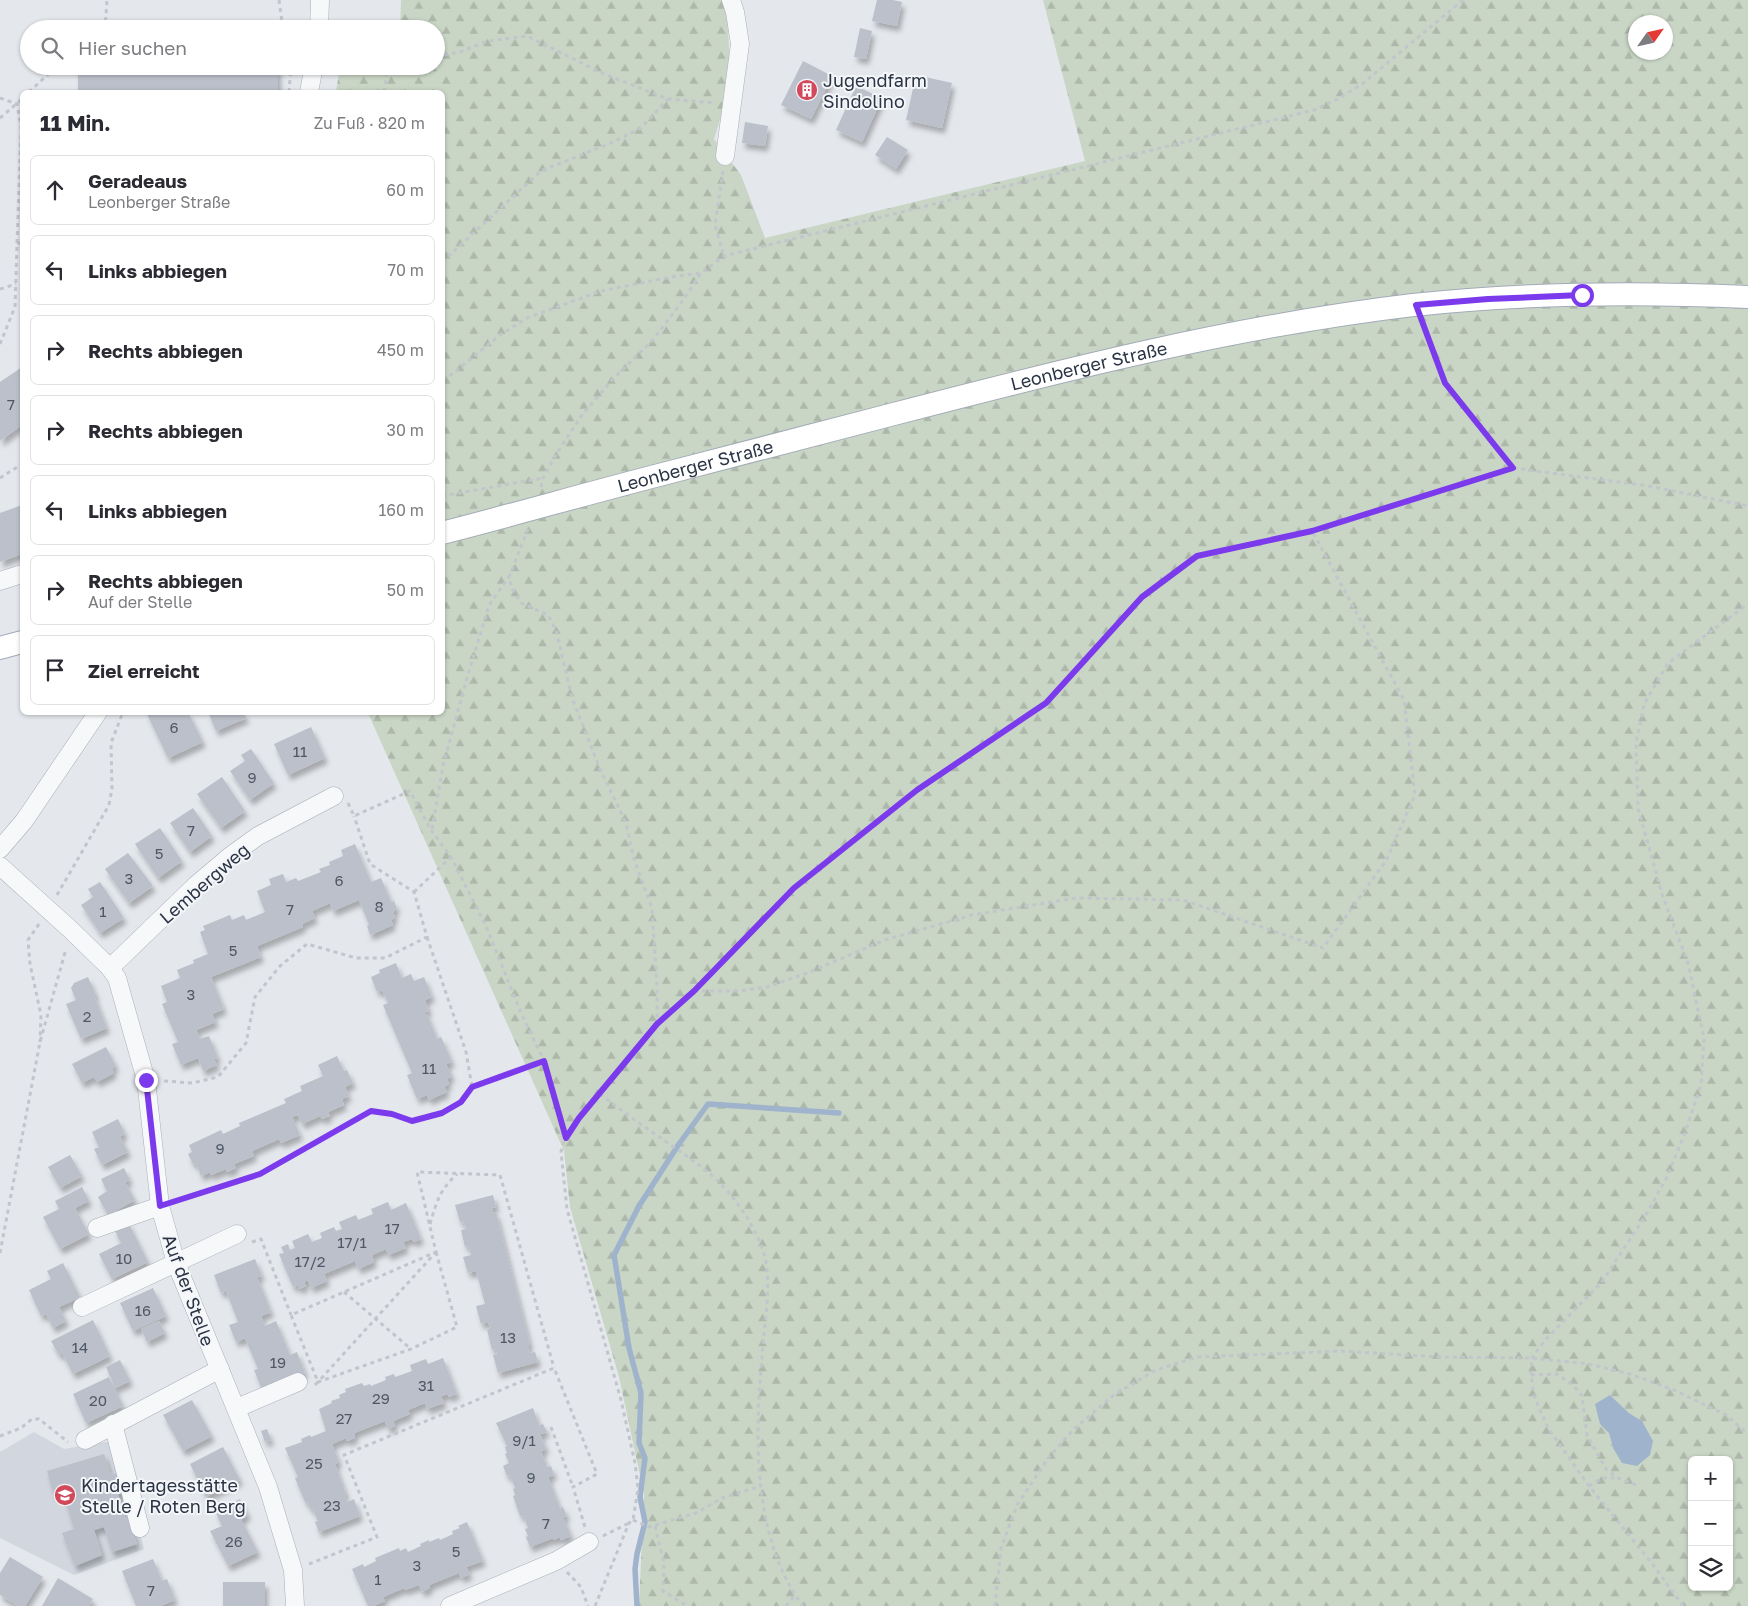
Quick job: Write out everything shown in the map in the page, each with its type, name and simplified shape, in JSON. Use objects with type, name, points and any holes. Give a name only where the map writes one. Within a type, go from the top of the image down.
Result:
[{"type":"main road","name":"Leonberger Straße","points":[[445,532],[1088,364],[1191,341],[1276,325],[1416,305],[1488,299],[1582,295],[1684,294],[1748,297]]},
{"type":"main road","points":[[0,648],[20,643]]},
{"type":"street","points":[[319,20],[320,0]]},
{"type":"street","points":[[725,156],[740,44],[735,12],[730,0]]},
{"type":"street","points":[[309,90],[312,75]]},
{"type":"street","points":[[0,581],[20,575]]},
{"type":"street","points":[[0,849],[34,807],[96,715]]},
{"type":"street","name":"Lembergweg","points":[[110,968],[196,885],[229,857],[258,836],[334,796]]},
{"type":"street","name":"Auf der Stelle","points":[[0,866],[71,930],[110,968],[116,978],[146,1080],[160,1206],[176,1263],[268,1486],[293,1570],[295,1606]]},
{"type":"street","points":[[97,1228],[160,1206]]},
{"type":"street","points":[[82,1307],[176,1263],[245,1238]]},
{"type":"street","points":[[85,1440],[220,1370]]},
{"type":"street","points":[[237,1408],[306,1385]]},
{"type":"street","points":[[113,1424],[140,1528]]},
{"type":"street","points":[[450,1606],[556,1561],[589,1542]]},
{"type":"path","points":[[106,20],[107,0]]},
{"type":"path","points":[[279,0],[282,20]]},
{"type":"path","points":[[445,495],[543,478],[582,414],[612,380],[652,340],[681,303],[701,273],[724,256],[1314,110],[1338,99],[1362,84],[1463,0]]},
{"type":"path","points":[[445,54],[460,52],[488,41],[527,36],[604,74],[668,99],[731,104]]},
{"type":"path","points":[[31,90],[47,75]]},
{"type":"path","points":[[289,90],[290,75]]},
{"type":"path","points":[[384,90],[387,75]]},
{"type":"path","points":[[0,98],[17,104]]},
{"type":"path","points":[[445,259],[541,171],[611,143],[641,128],[668,99]]},
{"type":"path","points":[[0,118],[20,101]]},
{"type":"path","points":[[17,104],[20,121]]},
{"type":"path","points":[[724,256],[715,226],[725,156]]},
{"type":"path","points":[[0,344],[15,307],[20,177]]},
{"type":"path","points":[[445,378],[451,375],[500,335],[528,318],[601,291],[701,273]]},
{"type":"path","points":[[0,289],[16,284]]},
{"type":"path","points":[[1416,305],[1445,383],[1513,468]]},
{"type":"path","points":[[0,478],[20,465]]},
{"type":"path","points":[[551,1427],[589,1542],[630,1523],[633,1520],[638,1489],[635,1464],[621,1400],[566,1209],[561,1152],[566,1138],[579,1118],[657,1024],[694,991],[794,888],[917,790],[1046,703],[1142,597],[1197,556],[1312,531],[1513,468],[1649,486],[1748,506]]},
{"type":"path","points":[[431,830],[444,766],[465,685],[489,605],[509,577],[535,509]]},
{"type":"path","points":[[694,991],[739,991],[767,987],[807,973],[885,940],[972,915],[1076,898],[1183,900],[1323,948],[1386,860],[1415,795],[1404,700],[1312,531]]},
{"type":"path","points":[[509,577],[512,590],[522,603],[548,616],[556,630],[575,707],[600,769],[626,823],[634,859],[652,908],[657,986],[657,1024]]},
{"type":"path","points":[[1683,1606],[1654,1566],[1589,1486],[1548,1428],[1534,1396],[1531,1375],[1532,1358],[1545,1340],[1601,1283],[1644,1218],[1667,1177],[1685,1134],[1701,1086],[1704,1038],[1688,963],[1662,894],[1638,808],[1636,744],[1644,704],[1668,663],[1748,604]]},
{"type":"path","points":[[40,1042],[41,1015],[30,964],[28,940],[49,910],[109,805],[112,789],[111,743],[122,715]]},
{"type":"path","points":[[354,816],[410,791],[431,830],[450,857],[486,926],[521,1013],[544,1061],[566,1138]]},
{"type":"path","points":[[334,796],[344,793],[370,864],[414,892],[427,937],[466,1052],[472,1087]]},
{"type":"path","points":[[414,892],[450,857]]},
{"type":"path","points":[[0,1253],[40,1042],[71,930]]},
{"type":"path","points":[[146,1080],[192,1084],[218,1077],[246,1044],[255,997],[280,966],[307,944],[356,958],[385,958],[427,937]]},
{"type":"path","points":[[160,1206],[260,1174],[371,1111],[392,1114],[412,1121],[442,1113],[461,1102],[472,1087],[544,1061]]},
{"type":"path","points":[[600,1094],[719,1182],[734,1198],[762,1248],[767,1269],[767,1299],[761,1367],[758,1453],[761,1486],[769,1532],[778,1559],[795,1595],[803,1606]]},
{"type":"path","points":[[306,1385],[411,1349],[457,1327],[436,1252],[417,1172],[500,1175],[554,1368],[597,1474],[572,1487]]},
{"type":"path","points":[[430,1226],[436,1202],[443,1187],[457,1173]]},
{"type":"path","points":[[245,1238],[261,1238],[318,1382]]},
{"type":"path","points":[[291,1315],[436,1252]]},
{"type":"path","points":[[318,1382],[436,1252]]},
{"type":"path","points":[[344,1292],[411,1349]]},
{"type":"path","points":[[995,1606],[1001,1548],[1004,1539],[1017,1505],[1049,1457],[1074,1429],[1114,1395],[1156,1370],[1197,1358],[1340,1351],[1440,1357],[1532,1358],[1589,1364],[1630,1374],[1674,1390],[1726,1415],[1748,1434]]},
{"type":"path","points":[[293,1570],[377,1538],[344,1455],[554,1368]]},
{"type":"path","points":[[1531,1375],[1557,1374],[1574,1386],[1582,1396],[1587,1435],[1606,1470],[1618,1478],[1636,1485]]},
{"type":"path","points":[[0,1436],[21,1428],[32,1419],[39,1419],[67,1442],[85,1440]]},
{"type":"path","points":[[1589,1486],[1602,1478],[1618,1478]]},
{"type":"path","points":[[633,1520],[649,1527],[655,1526],[696,1513],[722,1498],[761,1486]]},
{"type":"path","points":[[595,1606],[630,1523]]},
{"type":"path","points":[[655,1526],[664,1563],[663,1591],[687,1606]]},
{"type":"path","points":[[556,1561],[581,1588],[588,1606]]},
{"type":"path","points":[[786,1606],[795,1595]]},
{"type":"shaded area","name":"Kindertagesstätte Stelle / Roten Berg","points":[[34,1432],[64,1449],[117,1440],[144,1549],[74,1575],[0,1538],[0,1452]]},
{"type":"green space","points":[[401,0],[724,0],[727,11],[731,85],[714,139],[741,175],[765,238],[1085,161],[1043,0],[1748,0],[1748,1606],[639,1606],[644,1494],[619,1377],[570,1207],[564,1151],[369,715],[445,715],[445,90],[336,90],[339,75],[445,75],[445,20],[400,20]],"holes":[[[1610,1395],[1629,1413],[1642,1421],[1613,1448],[1609,1433]]]},
{"type":"water","points":[[1610,1395],[1629,1413],[1642,1421],[1653,1441],[1650,1455],[1637,1466],[1622,1463],[1613,1448],[1609,1433],[1600,1424],[1595,1404]]},
{"type":"building","points":[[877,0],[902,2],[897,26],[872,21]]},
{"type":"building","points":[[860,28],[872,31],[866,59],[854,57]]},
{"type":"building","name":"Jugendfarm Sindolino","points":[[803,61],[832,76],[811,119],[781,105]]},
{"type":"building","points":[[78,75],[278,75],[278,90],[78,90]]},
{"type":"building","points":[[916,75],[952,83],[942,128],[906,120]]},
{"type":"building","points":[[856,86],[882,98],[862,142],[836,130]]},
{"type":"building","points":[[745,122],[768,126],[765,146],[742,143]]},
{"type":"building","points":[[887,137],[908,150],[896,169],[875,155]]},
{"type":"building","points":[[20,368],[20,426],[0,441],[0,382]]},
{"type":"building","points":[[20,506],[20,555],[0,562],[0,513]]},
{"type":"building","points":[[147,715],[190,715],[203,742],[168,758]]},
{"type":"building","points":[[209,715],[245,715],[246,718],[216,731]]},
{"type":"building","points":[[311,727],[325,758],[288,775],[274,744]]},
{"type":"building","points":[[251,749],[274,783],[250,800],[230,771],[245,761],[241,755]]},
{"type":"building","points":[[222,777],[245,811],[221,828],[197,794]]},
{"type":"building","points":[[193,808],[212,836],[190,852],[170,823]]},
{"type":"building","points":[[160,828],[182,861],[158,878],[135,844]]},
{"type":"building","points":[[355,844],[371,882],[381,878],[391,902],[394,901],[397,909],[393,911],[395,918],[391,920],[393,925],[370,935],[367,926],[369,925],[359,900],[333,911],[330,903],[312,911],[315,918],[302,924],[303,927],[257,946],[261,957],[211,977],[224,1009],[212,1014],[216,1022],[196,1030],[200,1039],[209,1036],[218,1058],[214,1059],[217,1065],[203,1071],[198,1058],[181,1065],[172,1044],[178,1042],[162,1004],[167,1002],[161,986],[180,978],[177,970],[194,963],[193,960],[208,954],[200,932],[205,930],[203,926],[230,915],[232,920],[244,915],[246,920],[265,912],[257,891],[271,885],[269,879],[283,874],[286,882],[296,878],[298,881],[321,872],[319,869],[330,865],[329,862],[343,856],[341,850]]},
{"type":"building","points":[[128,853],[153,886],[129,903],[105,869]]},
{"type":"building","points":[[100,882],[124,918],[100,933],[81,905],[93,897],[88,889]]},
{"type":"building","points":[[396,963],[402,978],[411,974],[414,981],[424,977],[432,997],[425,1000],[429,1011],[424,1013],[425,1015],[427,1014],[437,1039],[441,1037],[452,1062],[446,1064],[452,1076],[447,1079],[449,1084],[444,1087],[447,1092],[429,1100],[427,1095],[417,1099],[407,1075],[412,1073],[383,1005],[388,1003],[382,990],[377,992],[371,977],[380,973],[379,970]]},
{"type":"building","points":[[88,977],[107,1028],[81,1039],[66,1004],[76,1000],[71,988],[74,983]]},
{"type":"building","points":[[106,1047],[116,1066],[112,1068],[114,1073],[97,1082],[94,1077],[82,1083],[72,1064]]},
{"type":"building","points":[[337,1056],[344,1071],[347,1070],[353,1083],[345,1087],[349,1096],[342,1099],[344,1105],[328,1112],[330,1116],[322,1119],[320,1116],[302,1124],[298,1115],[292,1117],[300,1135],[281,1143],[279,1139],[252,1151],[254,1156],[234,1164],[236,1168],[227,1172],[226,1169],[211,1175],[210,1172],[201,1176],[196,1163],[193,1164],[188,1154],[192,1152],[189,1145],[221,1130],[223,1134],[240,1126],[239,1123],[286,1103],[284,1099],[302,1091],[300,1086],[323,1076],[318,1065]]},
{"type":"building","points":[[118,1119],[125,1134],[120,1136],[128,1152],[102,1165],[94,1149],[99,1147],[92,1132]]},
{"type":"building","points":[[70,1155],[82,1176],[60,1188],[48,1167]]},
{"type":"building","points":[[124,1168],[130,1180],[125,1182],[135,1200],[108,1215],[98,1197],[107,1191],[101,1179]]},
{"type":"building","points":[[82,1187],[89,1201],[75,1208],[89,1234],[60,1249],[43,1217],[59,1209],[55,1201]]},
{"type":"building","points":[[493,1195],[496,1207],[492,1208],[493,1213],[496,1212],[530,1345],[528,1345],[530,1353],[535,1352],[538,1362],[498,1373],[493,1355],[497,1354],[496,1349],[492,1350],[487,1330],[490,1328],[488,1322],[481,1324],[476,1306],[485,1304],[476,1271],[468,1273],[463,1257],[471,1255],[469,1246],[465,1247],[461,1230],[466,1229],[463,1221],[460,1222],[455,1205]]},
{"type":"building","points":[[388,1202],[391,1210],[406,1203],[421,1239],[414,1242],[412,1239],[403,1242],[406,1248],[388,1255],[386,1249],[372,1255],[374,1262],[358,1269],[355,1261],[324,1274],[327,1281],[311,1288],[308,1280],[304,1282],[306,1286],[299,1289],[298,1285],[293,1287],[279,1254],[284,1253],[281,1247],[288,1244],[290,1250],[295,1248],[292,1241],[308,1234],[312,1242],[322,1238],[320,1233],[334,1227],[336,1231],[342,1229],[339,1222],[356,1215],[358,1220],[373,1214],[371,1209]]},
{"type":"building","points":[[128,1222],[148,1262],[112,1279],[99,1254],[121,1243],[114,1229]]},
{"type":"building","points":[[255,1259],[262,1276],[257,1277],[271,1312],[261,1316],[265,1326],[276,1321],[290,1355],[297,1352],[305,1373],[262,1390],[254,1370],[258,1369],[245,1338],[236,1342],[229,1325],[238,1322],[226,1291],[221,1293],[214,1275]]},
{"type":"building","points":[[63,1263],[80,1297],[59,1307],[66,1321],[53,1328],[46,1314],[41,1316],[29,1290],[51,1279],[47,1271]]},
{"type":"building","points":[[153,1288],[166,1316],[133,1331],[120,1303]]},
{"type":"building","points":[[93,1320],[110,1356],[73,1374],[62,1353],[59,1355],[51,1341]]},
{"type":"building","points":[[159,1321],[165,1333],[147,1342],[141,1329]]},
{"type":"building","points":[[443,1358],[457,1394],[449,1397],[448,1394],[441,1396],[444,1403],[427,1409],[425,1403],[408,1410],[410,1414],[393,1421],[395,1426],[388,1429],[385,1421],[354,1433],[355,1438],[347,1441],[346,1438],[332,1444],[339,1462],[335,1464],[346,1494],[344,1495],[347,1502],[354,1499],[360,1516],[319,1532],[315,1522],[318,1521],[312,1508],[310,1509],[307,1502],[305,1502],[295,1478],[298,1477],[285,1448],[302,1442],[301,1439],[310,1435],[311,1437],[326,1431],[319,1409],[332,1403],[331,1401],[340,1398],[339,1395],[346,1392],[345,1389],[362,1383],[364,1386],[370,1384],[371,1386],[386,1380],[385,1377],[394,1374],[395,1377],[412,1371],[410,1365],[426,1359],[428,1364]]},
{"type":"building","points":[[120,1360],[130,1381],[115,1388],[106,1367]]},
{"type":"building","points":[[109,1377],[123,1406],[86,1423],[73,1394]]},
{"type":"building","points":[[192,1400],[212,1436],[183,1451],[163,1415]]},
{"type":"building","points":[[533,1408],[539,1425],[543,1424],[547,1432],[540,1434],[546,1449],[541,1451],[547,1467],[551,1466],[554,1475],[548,1477],[560,1508],[563,1507],[567,1516],[563,1517],[571,1536],[561,1540],[560,1537],[553,1540],[553,1538],[530,1547],[525,1529],[528,1528],[523,1515],[520,1516],[513,1496],[515,1495],[513,1489],[515,1488],[510,1475],[507,1476],[503,1466],[509,1463],[505,1454],[507,1453],[505,1447],[507,1446],[496,1423]]},
{"type":"building","points":[[267,1429],[271,1440],[265,1442],[261,1431]]},
{"type":"building","points":[[223,1447],[240,1480],[206,1497],[190,1464]]},
{"type":"building","name":"Kindertagesstätte Stelle / Roten Berg","points":[[104,1454],[111,1475],[117,1473],[123,1493],[118,1494],[125,1517],[128,1517],[137,1544],[112,1552],[104,1527],[94,1530],[102,1555],[75,1566],[62,1533],[74,1529],[62,1489],[53,1492],[47,1471]]},
{"type":"building","points":[[240,1499],[248,1515],[241,1519],[258,1552],[228,1566],[210,1531],[222,1526],[215,1511]]},
{"type":"building","points":[[467,1522],[483,1561],[466,1567],[470,1574],[461,1578],[459,1573],[429,1585],[430,1588],[422,1592],[419,1585],[405,1590],[404,1588],[383,1597],[385,1601],[368,1606],[352,1569],[363,1564],[364,1567],[376,1561],[375,1558],[399,1548],[400,1551],[406,1548],[408,1552],[429,1540],[429,1542],[439,1538],[440,1540],[453,1534],[452,1531],[460,1528],[458,1526]]},
{"type":"building","points":[[10,1557],[43,1577],[25,1606],[18,1606],[0,1595],[0,1573]]},
{"type":"building","points":[[153,1559],[162,1581],[167,1579],[175,1600],[160,1606],[136,1606],[122,1571]]},
{"type":"building","points":[[58,1578],[93,1599],[89,1606],[42,1606]]},
{"type":"building","points":[[223,1582],[265,1582],[265,1606],[223,1606]]},
{"type":"waterway","points":[[637,1606],[635,1569],[645,1522],[640,1497],[645,1458],[639,1443],[641,1393],[629,1348],[614,1255],[639,1206],[679,1144],[708,1104],[839,1113]]},
{"type":"place","name":"Jugendfarm Sindolino","points":[[807,90]]},
{"type":"place","name":"Kindertagesstätte Stelle / Roten Berg","points":[[65,1495]]},
{"type":"route","points":[[146,1080],[160,1206],[260,1174],[371,1111],[392,1114],[412,1121],[442,1113],[461,1102],[472,1087],[544,1061],[566,1138],[579,1118],[657,1024],[694,991],[794,888],[917,790],[1046,703],[1142,597],[1197,556],[1312,531],[1513,468],[1445,383],[1416,305],[1488,299],[1582,295]]}]
